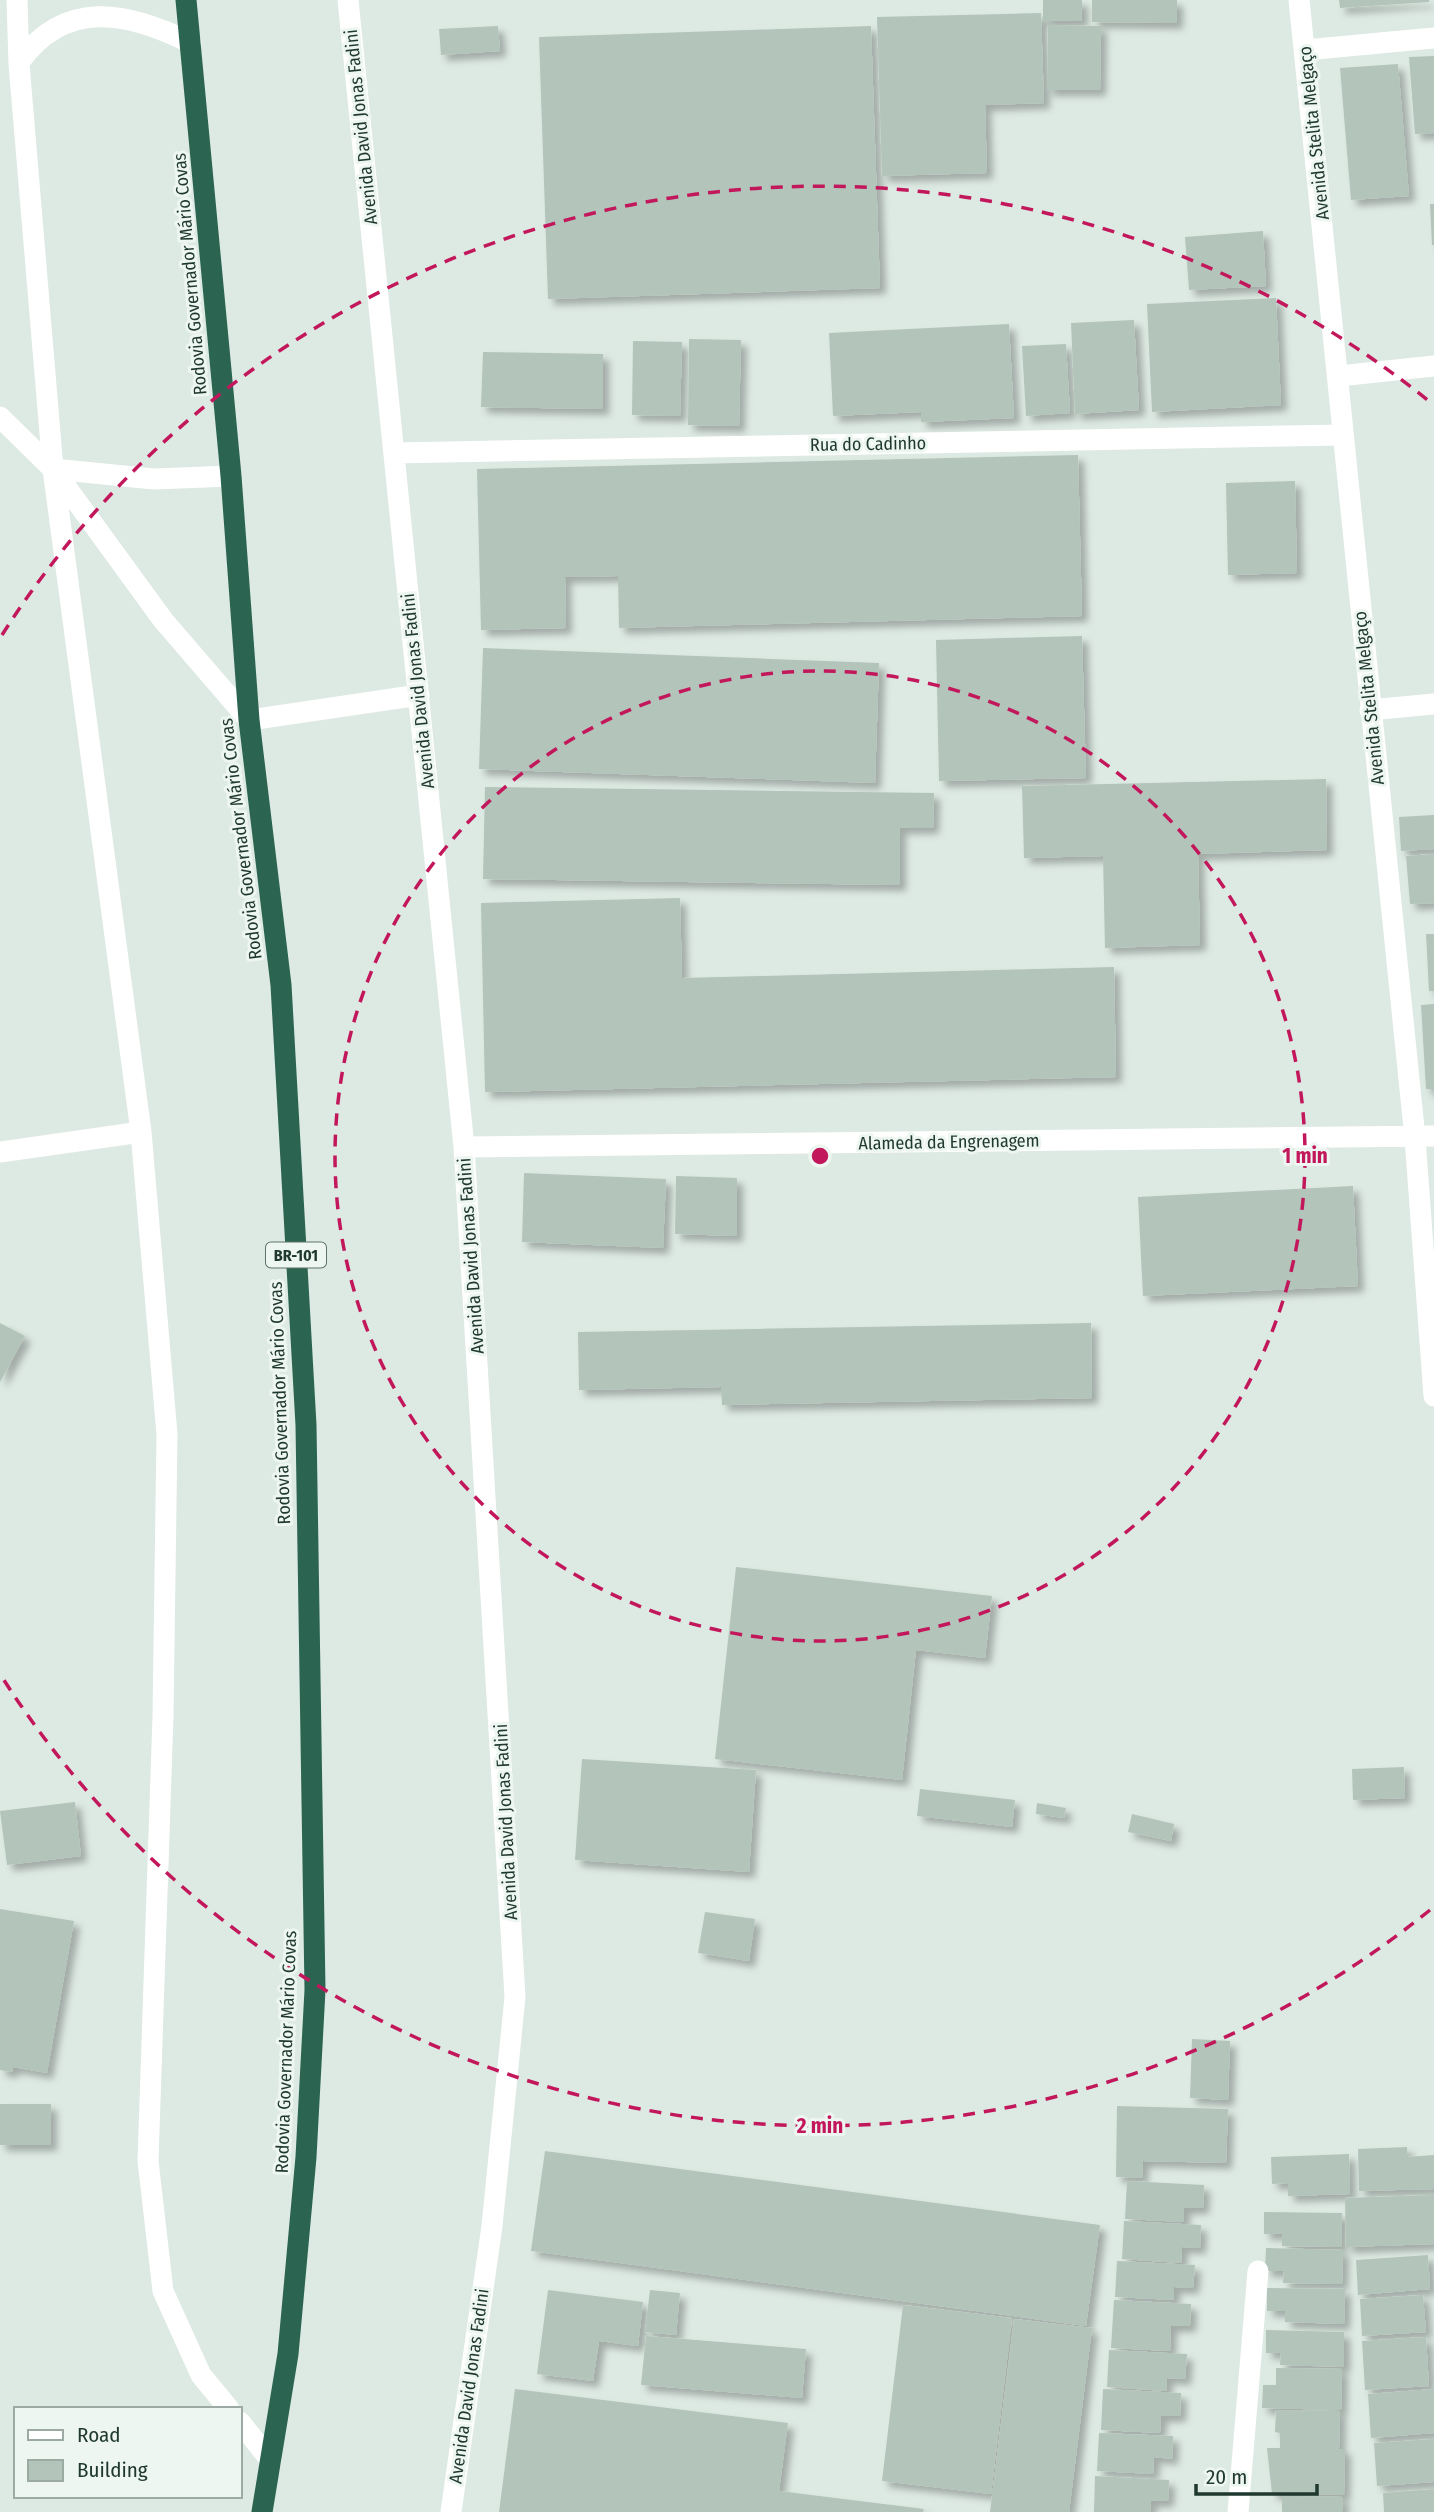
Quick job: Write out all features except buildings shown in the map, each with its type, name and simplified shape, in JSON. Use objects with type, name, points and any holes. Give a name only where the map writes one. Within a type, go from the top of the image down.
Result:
[{"type":"highway","name":"Rodovia Governador Mário Covas","points":[[186,0],[231,476],[249,720],[281,985],[305,1412],[315,1990],[306,2157],[288,2354],[262,2512]]},
{"type":"street","points":[[17,0],[19,64],[53,469],[141,1132],[167,1434],[163,1716],[148,2161],[163,2291],[201,2375],[227,2407]]},
{"type":"street","name":"Avenida David Jonas Fadini","points":[[348,0],[464,1147],[515,1997],[492,2226],[451,2512]]},
{"type":"street","name":"Avenida Stelita Melgaço","points":[[1299,0],[1339,376],[1342,435],[1370,710],[1424,1137],[1434,1396]]},
{"type":"street","points":[[19,64],[34,35],[50,23],[87,9],[112,9],[130,14],[191,43]]},
{"type":"street","points":[[1305,50],[1434,38]]},
{"type":"street","points":[[1339,376],[1434,366]]},
{"type":"street","points":[[0,417],[53,469],[163,620],[249,720],[419,695]]},
{"type":"street","name":"Rua do Cadinho","points":[[395,453],[1342,435]]},
{"type":"street","points":[[53,469],[154,480],[231,476]]},
{"type":"street","points":[[1370,710],[1434,704]]},
{"type":"street","points":[[0,1152],[141,1132]]},
{"type":"street","name":"Alameda da Engrenagem","points":[[464,1147],[1424,1137]]},
{"type":"street","points":[[1238,2512],[1258,2271]]},
{"type":"street","points":[[242,2424],[271,2460]]}]
